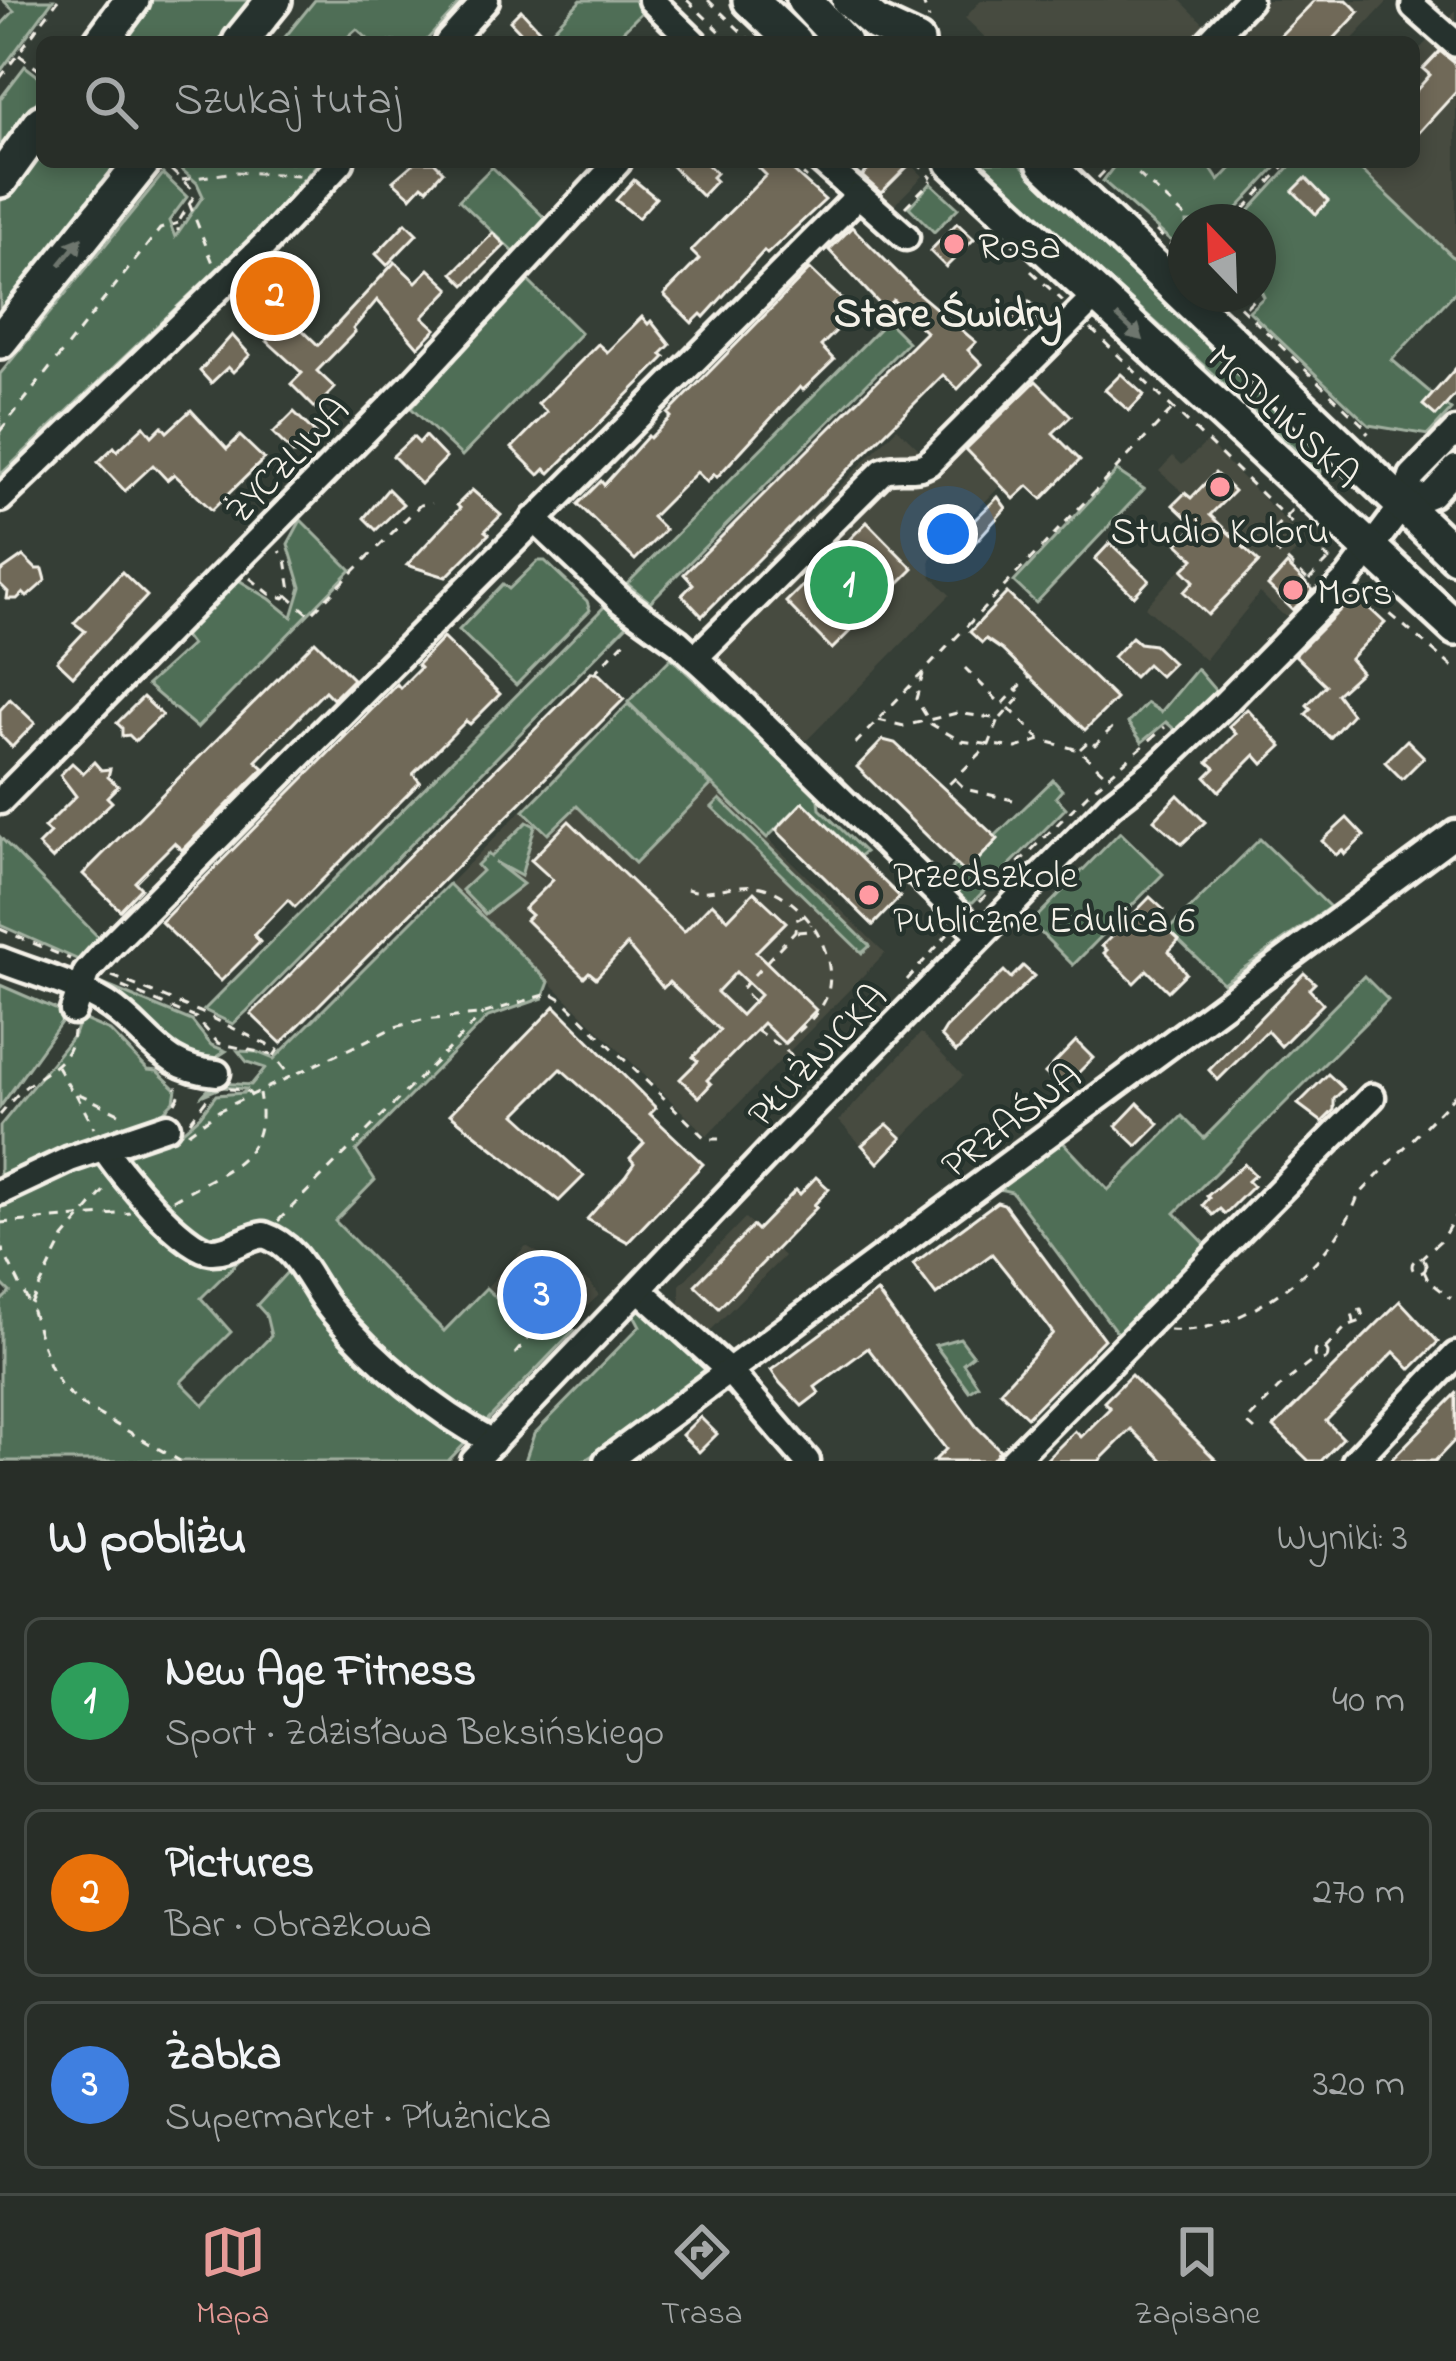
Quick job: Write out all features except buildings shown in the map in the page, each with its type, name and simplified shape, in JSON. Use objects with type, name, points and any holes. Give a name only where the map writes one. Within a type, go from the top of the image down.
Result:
[{"type":"main road","points":[[105,36],[132,0]]},
{"type":"main road","points":[[246,36],[274,0]]},
{"type":"main road","points":[[750,0],[788,36]]},
{"type":"main road","points":[[804,0],[838,36]]},
{"type":"main road","points":[[849,0],[876,23],[904,36]]},
{"type":"main road","points":[[896,0],[914,36]]},
{"type":"main road","points":[[0,179],[36,130]]},
{"type":"main road","points":[[0,340],[155,168]]},
{"type":"main road","name":"MODLIŃSKA","points":[[959,168],[1087,306],[1348,563],[1456,628]]},
{"type":"main road","name":"MODLIŃSKA","points":[[1050,168],[1456,556]]},
{"type":"street","points":[[453,36],[486,0]]},
{"type":"street","points":[[651,0],[688,36]]},
{"type":"street","points":[[1215,36],[1249,0]]},
{"type":"street","points":[[1414,7],[1456,44]]},
{"type":"street","points":[[0,499],[264,245],[335,168]]},
{"type":"street","name":"ŻYCZLIWA","points":[[0,801],[415,381],[612,168]]},
{"type":"street","points":[[829,168],[898,230]]},
{"type":"street","points":[[82,985],[535,519],[859,195]]},
{"type":"street","points":[[695,658],[883,471],[920,469],[929,463],[1087,306]]},
{"type":"street","points":[[1402,506],[1412,476],[1456,431]]},
{"type":"street","points":[[1402,506],[1432,494],[1456,467]]},
{"type":"street","name":"PŁUŻNICKA","points":[[474,1461],[1110,805],[1156,769],[1226,702],[1402,506]]},
{"type":"street","points":[[535,519],[622,602],[695,658],[981,936]]},
{"type":"street","name":"PRZAŚNA","points":[[607,1461],[1456,833]]},
{"type":"street","points":[[0,960],[82,985],[173,1063],[217,1073]]},
{"type":"street","points":[[1012,1461],[1372,1097]]},
{"type":"street","points":[[0,1192],[70,1159],[166,1129]]},
{"type":"street","points":[[104,1148],[121,1174],[192,1244],[204,1250],[224,1250],[265,1235],[283,1243],[332,1311],[383,1360],[438,1408],[493,1442]]},
{"type":"street","points":[[639,1289],[729,1371],[807,1461]]},
{"type":"street","points":[[1355,1461],[1456,1355]]},
{"type":"path","points":[[0,78],[58,0]]},
{"type":"path","points":[[687,0],[725,36]]},
{"type":"path","points":[[707,0],[746,36]]},
{"type":"path","points":[[18,54],[36,68]]},
{"type":"path","points":[[161,168],[182,180],[194,196],[178,231]]},
{"type":"path","points":[[898,230],[933,178],[922,168]]},
{"type":"path","points":[[1097,179],[1107,168]]},
{"type":"path","points":[[1132,168],[1171,204]]},
{"type":"path","points":[[1249,204],[1283,168]]},
{"type":"path","points":[[182,180],[236,172],[312,173]]},
{"type":"path","points":[[189,203],[217,272]]},
{"type":"path","points":[[0,431],[160,229],[178,223]]},
{"type":"path","points":[[1030,270],[1087,306],[1174,407],[1285,517],[1348,563],[1456,670]]},
{"type":"path","points":[[1246,312],[1369,431]]},
{"type":"path","points":[[855,744],[1174,407]]},
{"type":"path","points":[[287,595],[310,615],[420,505],[432,503]]},
{"type":"path","points":[[1285,517],[1264,539],[1318,590]]},
{"type":"path","points":[[241,557],[244,571],[270,594],[287,595],[291,578],[286,559],[262,534]]},
{"type":"path","points":[[1308,581],[1348,563]]},
{"type":"path","points":[[593,674],[640,627]]},
{"type":"path","points":[[965,668],[1002,705],[1030,677]]},
{"type":"path","points":[[924,671],[916,699],[928,721],[961,741],[1016,748],[1041,740]]},
{"type":"path","points":[[943,790],[989,745],[999,719],[1022,695],[1017,689]]},
{"type":"path","points":[[1010,708],[1041,740],[1079,750],[1107,777]]},
{"type":"path","points":[[877,719],[904,726],[957,713],[999,719]]},
{"type":"path","points":[[1079,750],[1090,740],[1095,745],[1115,724]]},
{"type":"path","points":[[955,778],[965,789],[1013,800]]},
{"type":"path","points":[[687,890],[761,887],[790,901],[811,924],[829,964],[825,1000],[782,1047]]},
{"type":"path","points":[[753,1001],[741,989],[804,916]]},
{"type":"path","points":[[795,931],[808,931],[811,924]]},
{"type":"path","points":[[0,929],[82,985],[200,1012],[278,1050],[274,1056]]},
{"type":"path","points":[[0,937],[82,985],[196,1018],[218,1043],[261,1050],[274,1056],[290,1076]]},
{"type":"path","points":[[0,1115],[22,1089],[69,1052],[82,985]]},
{"type":"path","points":[[75,1092],[181,1139],[220,1110],[395,1027],[484,1013],[538,994],[558,996],[706,1138],[718,1139]]},
{"type":"path","points":[[265,1235],[484,1013]]},
{"type":"path","points":[[756,1030],[782,1047],[812,1077]]},
{"type":"path","points":[[57,1066],[104,1148]]},
{"type":"path","points":[[166,1129],[160,1118],[183,1093],[169,1079]]},
{"type":"path","points":[[166,1129],[220,1090],[245,1090],[252,1096]]},
{"type":"path","points":[[1144,1328],[1180,1331],[1213,1326],[1232,1321],[1277,1294],[1322,1258],[1352,1214],[1358,1196],[1456,1094]]},
{"type":"path","points":[[30,1305],[64,1238],[121,1174]]},
{"type":"path","points":[[1424,1271],[1418,1273],[1414,1262],[1442,1239],[1456,1215]]},
{"type":"path","points":[[0,1245],[62,1387],[82,1405],[180,1461]]},
{"type":"path","points":[[1420,1259],[1428,1280],[1451,1298]]},
{"type":"path","points":[[514,1354],[538,1331],[533,1327],[553,1307]]},
{"type":"path","points":[[1315,1359],[1315,1350],[1325,1349],[1354,1322]]},
{"type":"path","points":[[1255,1430],[1246,1422],[1283,1384],[1315,1359],[1326,1359],[1325,1349]]},
{"type":"shaded area","points":[[981,0],[1180,0],[1204,24],[1193,36],[984,36],[965,18]]},
{"type":"shaded area","points":[[1267,0],[1389,0],[1356,36],[1233,36]]},
{"type":"shaded area","points":[[1456,10],[1456,259],[1359,168],[1420,168],[1420,49]]},
{"type":"shaded area","points":[[869,168],[915,168],[923,176],[888,211],[856,181]]},
{"type":"shaded area","points":[[1017,360],[1036,381],[966,449],[1001,485],[930,559],[931,576],[950,595],[806,741],[695,634],[897,428],[922,452]]},
{"type":"shaded area","points":[[1207,442],[1306,542],[1285,563],[1318,595],[1295,619],[1282,614],[1260,593],[1205,660],[1145,607],[1221,526],[1159,471],[1173,456],[1182,465]]},
{"type":"shaded area","points":[[628,702],[885,953],[707,1136],[449,884]]},
{"type":"shaded area","points":[[921,1033],[963,1076],[878,1163],[839,1121]]},
{"type":"shaded area","points":[[745,1218],[784,1256],[709,1332],[680,1305],[680,1285]]},
{"type":"shaded area","points":[[526,1246],[589,1282],[599,1295],[557,1335],[531,1332],[486,1288]]},
{"type":"green space","points":[[3,0],[53,0],[0,72],[0,26],[14,11]]},
{"type":"green space","points":[[149,0],[252,0],[223,36],[122,36]]},
{"type":"green space","points":[[315,0],[463,0],[430,36],[365,36],[357,29],[349,36],[286,36]]},
{"type":"green space","points":[[581,0],[635,0],[645,9],[618,36],[547,36]]},
{"type":"green space","points":[[25,66],[36,74],[36,103],[0,152],[0,99]]},
{"type":"green space","points":[[36,153],[36,168],[116,168],[0,312],[0,202]]},
{"type":"green space","points":[[180,168],[314,168],[256,232],[0,475],[0,374],[163,174],[187,197],[169,221],[175,237],[203,196],[197,183]]},
{"type":"green space","points":[[493,168],[546,219],[515,253],[459,200]]},
{"type":"green space","points":[[987,168],[1024,168],[1168,305],[1168,312],[1175,312],[1330,460],[1320,473]]},
{"type":"green space","points":[[1113,168],[1213,168],[1219,181],[1231,168],[1275,168],[1242,204],[1168,204],[1168,238],[1103,181]]},
{"type":"green space","points":[[1288,168],[1359,168],[1456,260],[1456,291],[1392,360],[1451,410],[1428,435],[1369,425],[1250,312],[1276,312],[1276,204],[1256,204]]},
{"type":"green space","points":[[931,183],[958,208],[934,232],[909,207]]},
{"type":"green space","points":[[526,279],[581,333],[462,456],[411,408],[428,388],[427,379]]},
{"type":"green space","points":[[887,321],[908,342],[650,602],[627,584]]},
{"type":"green space","points":[[1117,471],[1144,489],[1036,603],[1014,582]]},
{"type":"green space","points":[[301,520],[351,570],[197,728],[147,685],[191,645],[181,632],[232,576],[292,617],[301,587],[288,544]]},
{"type":"green space","points":[[538,561],[545,561],[587,601],[590,610],[516,685],[459,630],[503,584],[509,589]]},
{"type":"green space","points":[[606,605],[629,623],[247,1011],[233,1024],[204,1010]]},
{"type":"green space","points":[[671,658],[813,791],[820,809],[865,852],[859,856],[803,802],[767,838],[628,702]]},
{"type":"green space","points":[[1197,669],[1220,696],[1181,735],[1166,722],[1142,742],[1128,723],[1147,703],[1161,712]]},
{"type":"green space","points":[[628,704],[711,785],[635,863],[577,806],[548,834],[524,811]]},
{"type":"green space","points":[[1053,780],[1062,790],[1056,797],[1066,808],[973,902],[966,902],[942,878],[956,864],[966,873],[997,840],[995,836]]},
{"type":"green space","points":[[720,799],[870,946],[862,953],[712,807]]},
{"type":"green space","points":[[527,822],[535,826],[521,876],[495,862],[523,884],[485,914],[462,890],[482,871],[477,865]]},
{"type":"green space","points":[[1120,832],[1163,874],[1073,965],[1031,923]]},
{"type":"green space","points":[[0,837],[101,940],[81,961],[0,925]]},
{"type":"green space","points":[[1260,839],[1330,907],[1223,983],[1168,930]]},
{"type":"green space","points":[[449,884],[549,982],[543,998],[488,1017],[356,1151],[375,1180],[335,1221],[444,1331],[486,1288],[531,1331],[537,1326],[543,1331],[548,1326],[557,1335],[567,1326],[574,1330],[448,1461],[0,1461],[0,1302],[10,1292],[0,1282],[0,1126],[74,1035],[80,1018],[110,1031],[148,1070],[157,1071],[176,1089],[174,1101],[158,1117],[177,1136],[216,1095],[246,1089],[222,1087],[203,1095],[208,1090],[225,1084],[251,1085],[265,1068],[247,1062],[238,1051],[274,1059]],"holes":[[[260,1240],[290,1269],[257,1305],[266,1315],[271,1336],[204,1405],[181,1382],[231,1332],[201,1298]]]},
{"type":"green space","points":[[1364,976],[1388,1000],[1175,1213],[1212,1251],[1123,1341],[1012,1192],[994,1188],[1060,1139],[1108,1190],[1182,1116],[1204,1138]]},
{"type":"green space","points":[[95,981],[192,1021],[211,1045],[226,1051],[208,1063],[194,1062],[99,989]]},
{"type":"green space","points":[[0,985],[67,1014],[0,1107]]},
{"type":"green space","points":[[642,1304],[709,1365],[703,1379],[584,1461],[525,1461],[534,1434],[640,1326],[632,1311]]},
{"type":"green space","points":[[960,1338],[973,1355],[963,1363],[978,1385],[969,1391],[935,1345]]},
{"type":"place","name":"Rosa","points":[[954,244]]},
{"type":"place","name":"Pictures","points":[[275,296]]},
{"type":"place","name":"Studio Koloru","points":[[1220,487]]},
{"type":"place","name":"New Age Fitness","points":[[849,585]]},
{"type":"place","name":"Mors","points":[[1293,590]]},
{"type":"place","name":"Przedszkole Publiczne Edulica 6","points":[[869,895]]},
{"type":"place","name":"Żabka","points":[[542,1295]]},
{"type":"district","name":"Stare Świdry","points":[[948,311]]}]
